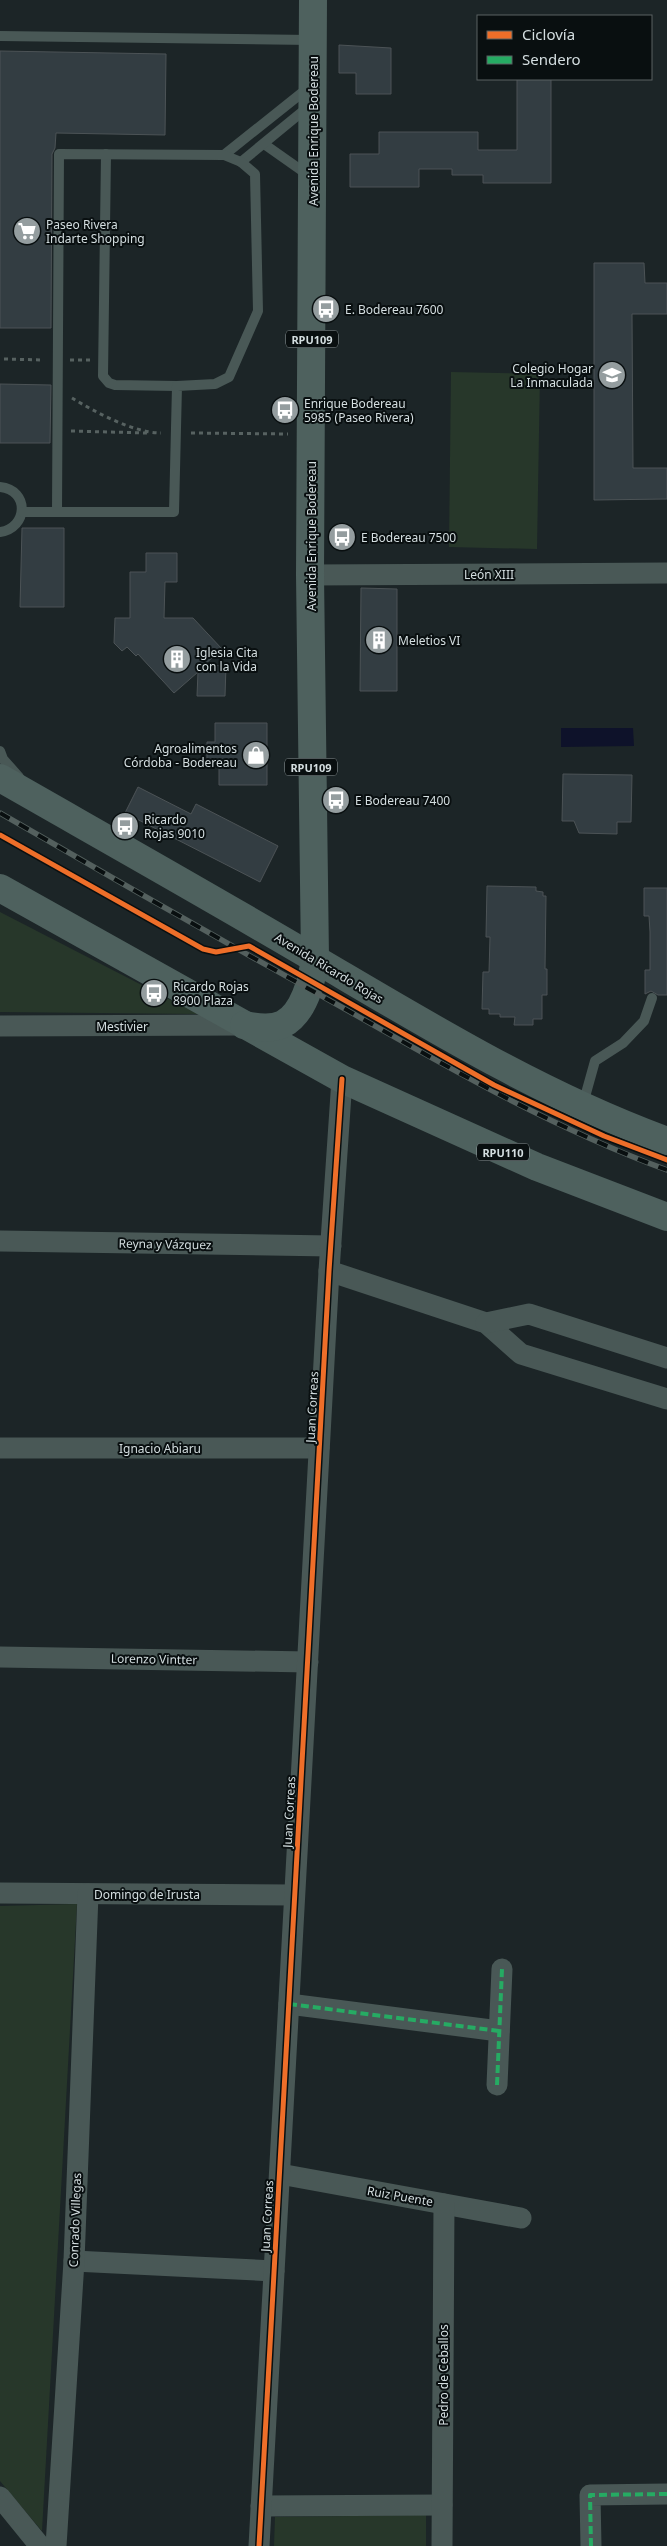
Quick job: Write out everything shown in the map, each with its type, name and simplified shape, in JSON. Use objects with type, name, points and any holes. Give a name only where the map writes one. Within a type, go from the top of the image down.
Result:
[{"type":"main road","name":"Avenida Enrique Bodereau","points":[[244,1025],[276,1026],[290,1018],[308,989],[314,959],[310,575],[313,0]]},
{"type":"main road","name":"Avenida Ricardo Rojas","points":[[0,778],[416,1020],[528,1081],[583,1107],[667,1141]]},
{"type":"main road","name":"RPU109","points":[[0,888],[244,1025]]},
{"type":"main road","name":"RPU110","points":[[244,1025],[342,1079],[546,1170],[667,1217]]},
{"type":"street","name":"León XIII","points":[[310,575],[667,573]]},
{"type":"street","name":"Mestivier","points":[[0,1026],[244,1025]]},
{"type":"street","name":"Juan Correas","points":[[259,2546],[329,1271],[342,1079]]},
{"type":"street","name":"Reyna y Vázquez","points":[[0,1241],[331,1246]]},
{"type":"street","points":[[329,1271],[486,1323],[521,1354],[667,1399]]},
{"type":"street","points":[[486,1323],[529,1314],[667,1358]]},
{"type":"street","name":"Ignacio Abiaru","points":[[0,1448],[319,1448]]},
{"type":"street","name":"Lorenzo Vintter","points":[[0,1656],[308,1662]]},
{"type":"street","name":"Domingo de Irusta","points":[[0,1893],[294,1895]]},
{"type":"street","name":"Conrado Villegas","points":[[56,2546],[74,2261],[88,1894]]},
{"type":"street","points":[[496,2085],[502,1969]]},
{"type":"street","points":[[289,2004],[499,2031]]},
{"type":"street","name":"Ruiz Puente","points":[[280,2174],[521,2218]]},
{"type":"street","name":"Pedro de Ceballos","points":[[442,2546],[444,2204]]},
{"type":"street","points":[[74,2261],[274,2270]]},
{"type":"street","points":[[591,2546],[590,2494],[667,2494]]},
{"type":"street","points":[[0,2497],[40,2546]]},
{"type":"street","points":[[261,2506],[442,2504]]},
{"type":"lane","points":[[0,36],[313,40]]},
{"type":"lane","points":[[241,162],[264,144],[313,94]]},
{"type":"lane","points":[[224,155],[313,94]]},
{"type":"lane","points":[[264,144],[313,178]]},
{"type":"lane","points":[[57,512],[59,154],[106,154],[224,155],[241,162],[255,174],[258,311],[229,377],[214,384],[177,386],[115,386],[109,383],[104,376],[106,154]]},
{"type":"lane","points":[[22,512],[174,512],[177,386]]},
{"type":"lane","points":[[0,487],[17,494],[20,499],[22,512],[17,524],[6,531],[0,532]]},
{"type":"lane","points":[[0,751],[12,771],[57,810]]},
{"type":"lane","points":[[583,1107],[595,1061],[623,1043],[644,1021],[652,998]]},
{"type":"path","points":[[58,389],[93,410],[150,433]]},
{"type":"path","points":[[58,431],[161,433]]},
{"type":"path","points":[[191,433],[292,434]]},
{"type":"green space","points":[[451,372],[540,374],[537,549],[449,547]]},
{"type":"green space","points":[[0,912],[198,1014],[0,1012]]},
{"type":"green space","points":[[77,1904],[42,2531],[0,2481],[0,1906]]},
{"type":"green space","points":[[426,2515],[426,2546],[274,2546],[275,2517]]},
{"type":"water","points":[[561,728],[633,728],[634,746],[561,747]]},
{"type":"building","points":[[339,45],[391,48],[391,94],[356,94],[356,73],[339,73]]},
{"type":"building","name":"Paseo Rivera Indarte Shopping","points":[[0,51],[166,54],[165,135],[56,133],[55,148],[52,154],[51,328],[0,328]]},
{"type":"building","points":[[517,80],[551,80],[551,183],[483,183],[483,175],[452,175],[452,169],[419,169],[419,187],[350,187],[350,154],[379,154],[379,132],[478,132],[478,150],[517,150]]},
{"type":"building","points":[[594,263],[644,263],[645,283],[667,283],[667,314],[632,314],[633,468],[667,468],[667,499],[594,500]]},
{"type":"building","points":[[0,384],[51,385],[50,443],[0,443]]},
{"type":"building","points":[[22,528],[64,528],[64,607],[20,607]]},
{"type":"building","name":"Iglesia Cita con la Vida","points":[[146,553],[177,553],[177,582],[165,582],[164,618],[193,618],[222,649],[204,665],[226,666],[225,696],[197,696],[198,672],[174,693],[138,654],[136,656],[127,647],[122,651],[114,643],[115,618],[130,618],[130,572],[146,572]]},
{"type":"building","name":"Meletios VI","points":[[361,588],[397,589],[397,691],[360,691]]},
{"type":"building","points":[[215,723],[267,723],[267,785],[219,785],[219,760],[207,760],[207,742],[215,742]]},
{"type":"building","points":[[563,774],[632,775],[631,822],[617,822],[617,834],[579,833],[574,821],[562,821]]},
{"type":"building","points":[[138,787],[191,814],[196,804],[278,846],[260,882],[125,813]]},
{"type":"building","points":[[487,886],[536,887],[536,891],[543,892],[543,896],[546,896],[545,969],[547,969],[547,995],[542,995],[542,1019],[533,1019],[533,1025],[514,1025],[515,1017],[500,1017],[500,1014],[489,1014],[489,1009],[482,1009],[483,972],[489,972],[490,937],[486,937]]},
{"type":"building","points":[[644,888],[667,888],[667,995],[658,995],[651,991],[645,994],[645,970],[650,970],[650,932],[649,916],[644,916]]},
{"type":"railway","points":[[0,813],[469,1078],[546,1118],[667,1170]]},
{"type":"marked path","points":[[497,2085],[502,1969]]},
{"type":"marked path","points":[[289,2004],[499,2031]]},
{"type":"marked path","points":[[591,2546],[590,2495],[667,2494]]},
{"type":"cycle path","points":[[0,835],[203,949],[216,952],[249,946],[494,1085],[604,1136],[667,1160]]},
{"type":"cycle path","points":[[259,2546],[329,1271],[342,1079]]},
{"type":"place","name":"Paseo Rivera Indarte Shopping","points":[[27,231]]},
{"type":"place","name":"E. Bodereau 7600","points":[[326,309]]},
{"type":"place","name":"Colegio Hogar La Inmaculada","points":[[612,375]]},
{"type":"place","name":"Enrique Bodereau 5985 (Paseo Rivera)","points":[[285,410]]},
{"type":"place","name":"E Bodereau 7500","points":[[342,537]]},
{"type":"place","name":"Meletios VI","points":[[379,640]]},
{"type":"place","name":"Iglesia Cita con la Vida","points":[[177,659]]},
{"type":"place","name":"Agroalimentos Córdoba - Bodereau","points":[[256,755]]},
{"type":"place","name":"E Bodereau 7400","points":[[336,800]]},
{"type":"place","name":"Ricardo Rojas 9010","points":[[125,826]]},
{"type":"place","name":"Ricardo Rojas 8900 Plaza","points":[[154,993]]}]
